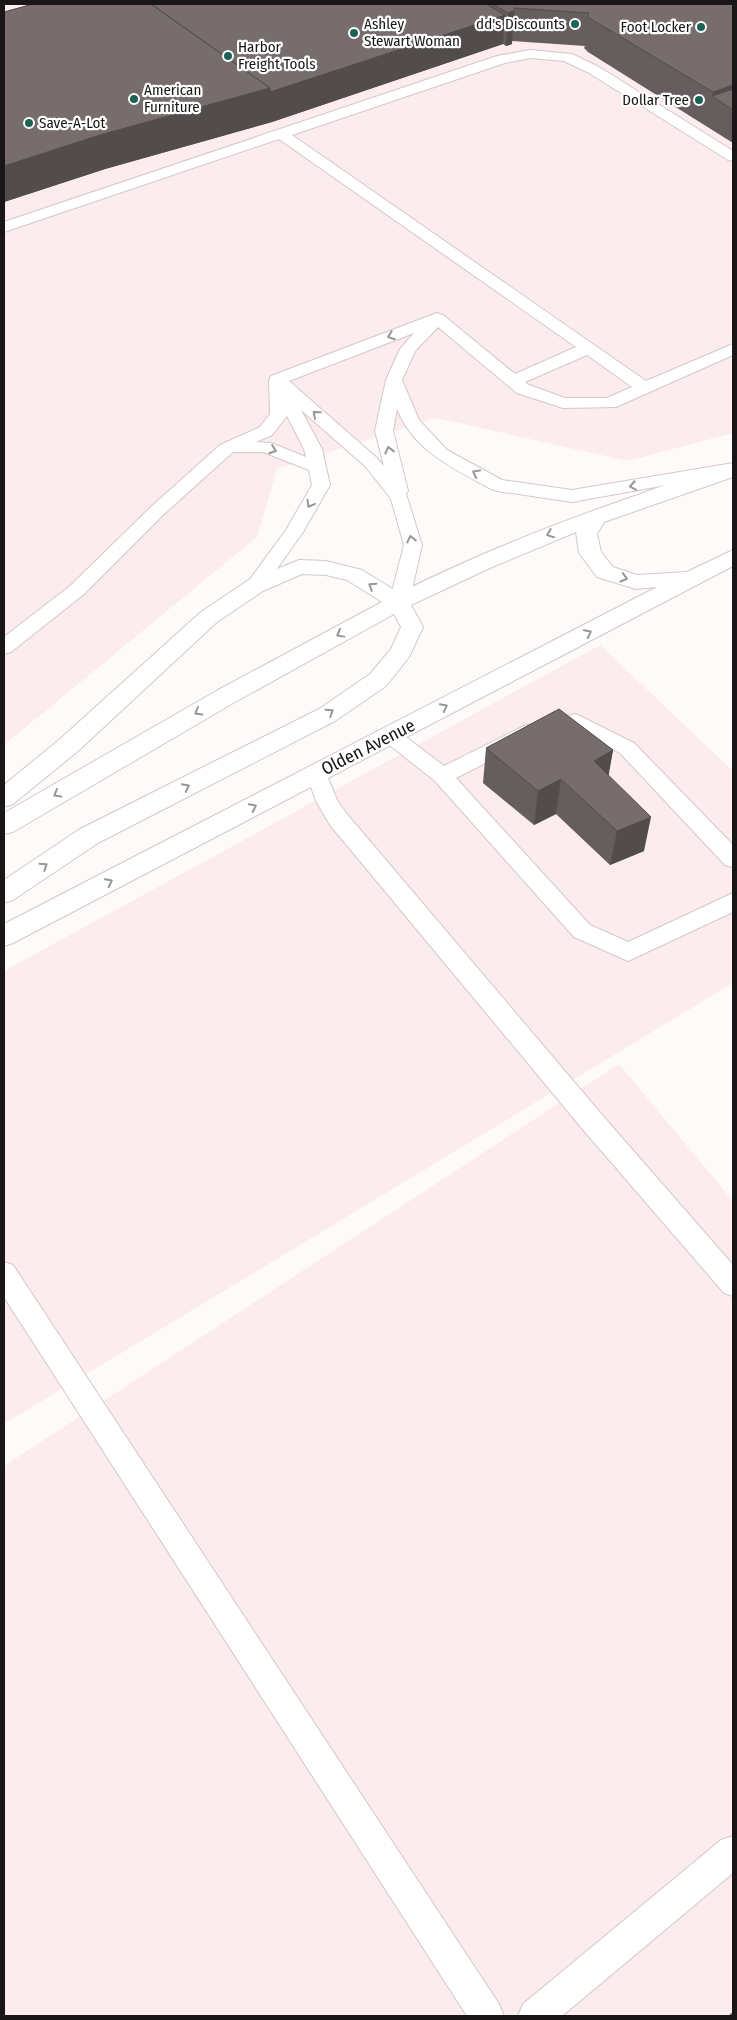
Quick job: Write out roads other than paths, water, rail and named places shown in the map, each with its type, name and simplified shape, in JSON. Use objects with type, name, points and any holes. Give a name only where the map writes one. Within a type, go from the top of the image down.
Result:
[{"type":"main road","points":[[4,824],[237,690],[398,603],[545,535],[645,498],[733,469]]},
{"type":"main road","points":[[596,516],[586,534],[590,553],[604,572],[636,582],[696,577]]},
{"type":"main road","name":"Olden Avenue","points":[[4,936],[733,557]]},
{"type":"main road","points":[[4,798],[69,745],[209,617],[255,586],[299,567],[326,568],[354,574],[398,603],[412,627],[401,652],[378,680],[327,715],[89,836],[4,893]]},
{"type":"lane","points":[[4,227],[502,59],[530,54],[567,57],[594,70],[733,157]]},
{"type":"lane","points":[[280,133],[645,388]]},
{"type":"lane","points":[[277,380],[437,318]]},
{"type":"lane","points":[[398,603],[413,546],[384,431],[394,380],[408,349],[437,318]]},
{"type":"lane","points":[[437,318],[523,389],[563,403],[610,402],[733,349]]},
{"type":"lane","points":[[512,381],[588,348]]},
{"type":"lane","points":[[4,646],[77,590],[158,510],[226,449],[266,431],[279,415],[277,380]]},
{"type":"lane","points":[[255,586],[294,532],[321,485],[313,450],[277,380]]},
{"type":"lane","points":[[277,380],[371,462],[400,498]]},
{"type":"lane","points":[[394,380],[411,422],[441,454],[497,485],[572,496],[733,469]]},
{"type":"lane","points":[[226,449],[265,447],[317,467]]},
{"type":"lane","points":[[442,776],[531,731],[576,721],[627,748],[733,859]]},
{"type":"lane","points":[[390,735],[442,776],[582,931],[628,952],[733,902]]},
{"type":"lane","points":[[317,774],[326,801],[338,819],[594,1124],[733,1284]]},
{"type":"lane","points":[[4,1274],[487,2016]]},
{"type":"lane","points":[[535,2016],[733,1852]]},
{"type":"place","name":"dd's Discounts","points":[[575,24]]},
{"type":"place","name":"Foot Locker","points":[[701,27]]},
{"type":"place","name":"Ashley Stewart Woman","points":[[354,33]]},
{"type":"place","name":"Harbor Freight Tools","points":[[228,56]]},
{"type":"place","name":"American Furniture","points":[[134,99]]},
{"type":"place","name":"Dollar Tree","points":[[699,100]]},
{"type":"place","name":"Save-A-Lot","points":[[29,123]]}]
